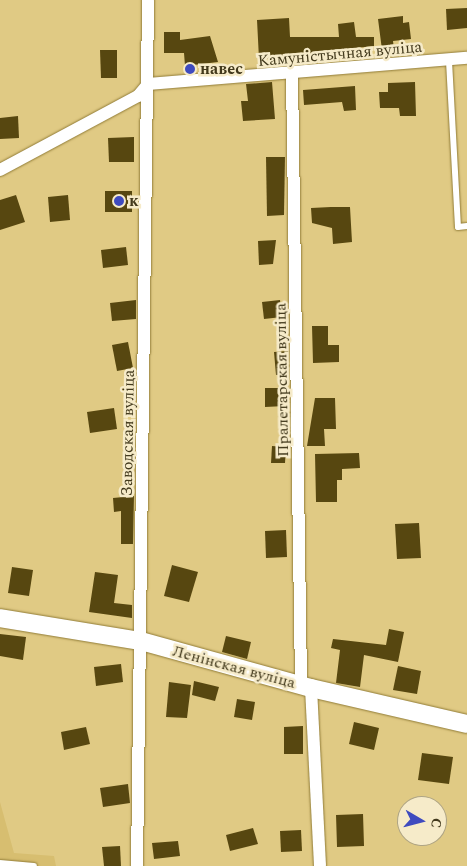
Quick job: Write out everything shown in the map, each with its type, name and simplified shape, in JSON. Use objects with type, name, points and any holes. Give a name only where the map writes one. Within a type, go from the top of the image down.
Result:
[{"type":"street","name":"Заводская вуліца","points":[[137,866],[148,0]]},
{"type":"street","name":"Камуністычная вуліца","points":[[148,84],[292,74],[467,58]]},
{"type":"street","name":"Пралетарская вуліца","points":[[292,74],[306,686],[320,866]]},
{"type":"street","points":[[0,170],[138,96],[148,84]]},
{"type":"street","name":"Ленінская вуліца","points":[[0,618],[141,641],[306,686],[467,724]]},
{"type":"lane","points":[[450,61],[458,227],[467,226]]},
{"type":"lane","points":[[0,863],[34,866]]},
{"type":"shaded area","points":[[0,802],[14,853],[54,856],[56,866],[0,866]]},
{"type":"building","points":[[467,8],[467,28],[447,30],[446,9]]},
{"type":"building","points":[[403,16],[403,23],[409,22],[411,39],[393,41],[394,49],[382,50],[378,19]]},
{"type":"building","points":[[289,18],[290,37],[339,37],[338,24],[354,22],[356,37],[374,37],[374,46],[319,52],[319,56],[259,59],[257,20]]},
{"type":"building","points":[[164,32],[180,32],[180,40],[210,36],[218,62],[185,66],[184,53],[164,53]]},
{"type":"building","points":[[100,50],[117,50],[117,78],[101,78]]},
{"type":"building","points":[[272,82],[275,119],[243,121],[241,101],[248,101],[246,84]]},
{"type":"building","points":[[415,82],[416,116],[400,116],[399,108],[380,108],[379,92],[388,92],[388,83]]},
{"type":"building","points":[[355,86],[356,110],[344,111],[342,102],[304,105],[303,90]]},
{"type":"building","points":[[18,116],[19,138],[0,139],[0,118]]},
{"type":"building","points":[[134,137],[134,162],[109,162],[108,138]]},
{"type":"building","points":[[266,157],[285,157],[284,215],[267,216]]},
{"type":"building","name":"к","points":[[105,191],[132,191],[132,212],[105,212]]},
{"type":"building","points":[[16,195],[25,222],[0,230],[0,200]]},
{"type":"building","points":[[68,195],[70,220],[50,222],[48,197]]},
{"type":"building","points":[[350,207],[352,242],[333,244],[332,228],[312,223],[311,208]]},
{"type":"building","points":[[276,240],[273,264],[259,265],[258,241]]},
{"type":"building","points":[[126,247],[128,265],[103,268],[101,250]]},
{"type":"building","points":[[136,300],[136,319],[112,321],[110,303]]},
{"type":"building","points":[[280,300],[282,317],[264,319],[262,302]]},
{"type":"building","points":[[312,326],[328,326],[328,345],[339,345],[339,362],[313,363]]},
{"type":"building","points":[[128,342],[133,368],[117,371],[112,345]]},
{"type":"building","points":[[288,351],[288,374],[276,375],[274,352]]},
{"type":"building","points":[[265,388],[285,388],[285,406],[265,407]]},
{"type":"building","points":[[315,398],[335,398],[336,429],[324,429],[325,446],[307,446]]},
{"type":"building","points":[[114,408],[117,429],[90,433],[87,412]]},
{"type":"building","points":[[272,446],[286,447],[285,463],[271,463]]},
{"type":"building","points":[[359,453],[360,468],[342,469],[342,480],[337,480],[337,502],[316,502],[315,454]]},
{"type":"building","points":[[134,496],[133,544],[121,544],[121,511],[114,512],[113,498]]},
{"type":"building","points":[[419,523],[421,558],[397,559],[395,524]]},
{"type":"building","points":[[286,530],[287,557],[266,558],[265,531]]},
{"type":"building","points":[[172,565],[198,572],[189,602],[164,596]]},
{"type":"building","points":[[12,567],[33,570],[29,596],[8,593]]},
{"type":"building","points":[[95,572],[118,575],[114,603],[132,605],[132,618],[89,612]]},
{"type":"building","points":[[389,629],[404,632],[398,662],[364,655],[360,687],[336,683],[340,650],[331,648],[333,639],[386,645]]},
{"type":"building","points":[[0,634],[26,637],[23,660],[0,656]]},
{"type":"building","points":[[226,636],[251,642],[247,659],[222,652]]},
{"type":"building","points":[[121,664],[123,682],[96,686],[94,667]]},
{"type":"building","points":[[398,666],[421,671],[417,694],[393,690]]},
{"type":"building","points":[[194,681],[219,687],[215,701],[192,695]]},
{"type":"building","points":[[169,682],[191,685],[187,718],[166,717]]},
{"type":"building","points":[[237,699],[255,702],[252,720],[234,717]]},
{"type":"building","points":[[354,722],[379,728],[374,750],[349,744]]},
{"type":"building","points":[[303,726],[303,754],[284,754],[284,727]]},
{"type":"building","points":[[86,727],[90,744],[64,750],[61,732]]},
{"type":"building","points":[[422,753],[453,757],[449,784],[418,780]]},
{"type":"building","points":[[128,784],[130,803],[103,807],[100,788]]},
{"type":"building","points":[[363,814],[364,846],[337,847],[336,815]]},
{"type":"building","points":[[253,828],[258,844],[230,851],[226,835]]},
{"type":"building","points":[[301,830],[302,851],[281,852],[280,831]]},
{"type":"building","points":[[178,841],[180,856],[154,859],[152,843]]},
{"type":"building","points":[[120,846],[121,866],[104,866],[102,847]]},
{"type":"place","name":"навес","points":[[190,69]]},
{"type":"place","name":"к","points":[[119,201]]}]
